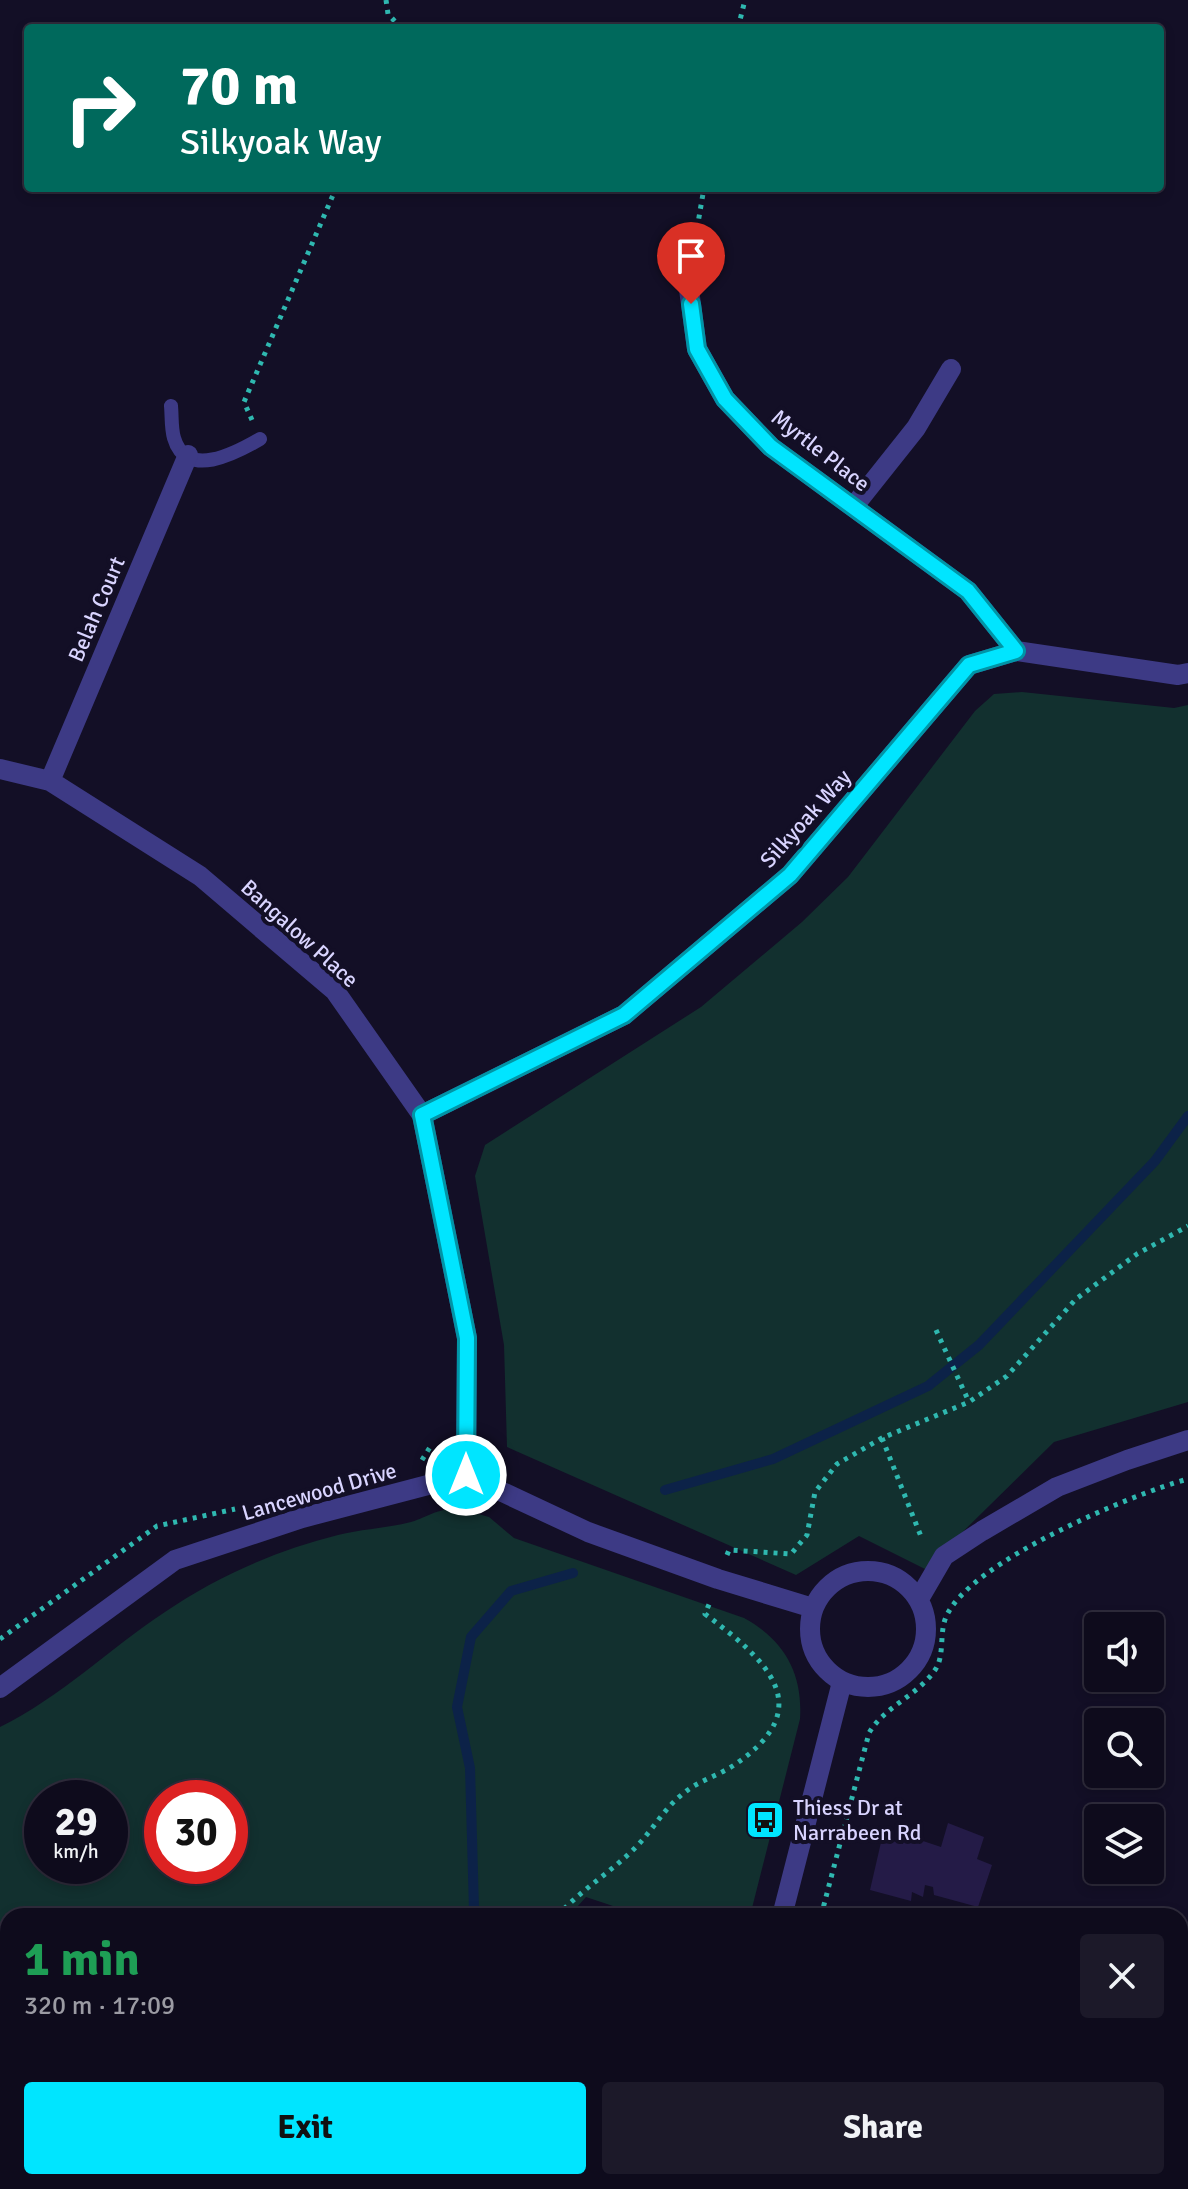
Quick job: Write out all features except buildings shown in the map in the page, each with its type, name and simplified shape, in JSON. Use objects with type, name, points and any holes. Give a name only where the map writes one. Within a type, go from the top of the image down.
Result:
[{"type":"street","name":"Myrtle Place","points":[[688,282],[697,349],[725,399],[771,447],[968,591],[1016,651]]},
{"type":"street","points":[[854,506],[916,428],[951,369]]},
{"type":"street","name":"Belah Court","points":[[50,781],[188,455]]},
{"type":"street","name":"Silkyoak Way","points":[[422,1115],[624,1015],[790,875],[969,665],[1016,651],[1178,675],[1188,673]]},
{"type":"street","name":"Bangalow Place","points":[[0,769],[50,781],[200,876],[335,991],[422,1115],[467,1338],[466,1475]]},
{"type":"street","points":[[919,1599],[944,1556],[1057,1487],[1188,1440]]},
{"type":"street","points":[[466,1475],[588,1532],[718,1579],[813,1608]]},
{"type":"street","name":"Lancewood Drive","points":[[0,1688],[175,1560],[302,1518],[466,1475]]},
{"type":"street","points":[[868,1570],[894,1576],[919,1599],[926,1619],[923,1650],[913,1667],[890,1684],[870,1688],[842,1682],[826,1670],[813,1650],[809,1630],[813,1608],[823,1591],[848,1574],[868,1570]]},
{"type":"street","points":[[784,1908],[842,1682]]},
{"type":"lane","points":[[171,406],[176,442],[188,455],[206,462],[245,448],[260,439]]},
{"type":"path","points":[[386,0],[388,14],[397,24]]},
{"type":"path","points":[[739,24],[745,0]]},
{"type":"path","points":[[260,439],[244,402],[334,192]]},
{"type":"path","points":[[688,282],[703,192]]},
{"type":"path","points":[[565,1908],[636,1847],[670,1804],[687,1790],[737,1763],[772,1730],[780,1705],[775,1682],[746,1644],[705,1614],[729,1550],[791,1554],[807,1535],[815,1492],[837,1464],[882,1438],[969,1402],[1007,1376],[1076,1299],[1137,1254],[1188,1226]]},
{"type":"path","points":[[936,1330],[969,1402]]},
{"type":"path","points":[[882,1438],[922,1539]]},
{"type":"path","points":[[823,1908],[869,1733],[874,1724],[913,1694],[938,1667],[945,1617],[955,1604],[991,1570],[1061,1530],[1127,1500],[1188,1479]]},
{"type":"green space","points":[[1022,692],[1174,708],[1188,705],[1188,1402],[1054,1442],[925,1569],[859,1536],[796,1575],[507,1447],[504,1345],[475,1176],[485,1145],[701,1007],[802,922],[848,877],[975,711],[994,694]]},
{"type":"green space","points":[[457,1508],[489,1517],[514,1538],[744,1618],[780,1647],[798,1687],[800,1719],[752,1908],[619,1908],[586,1897],[576,1908],[0,1908],[0,1727],[44,1702],[165,1612],[227,1576],[315,1541],[411,1522]]},
{"type":"waterway","points":[[665,1490],[773,1459],[928,1386],[979,1345],[1155,1161],[1188,1116]]},
{"type":"waterway","points":[[474,1908],[470,1768],[457,1707],[471,1637],[511,1591],[573,1573]]},
{"type":"place","name":"Thiess Dr at Narrabeen Rd","points":[[765,1820]]},
{"type":"route","points":[[466,1475],[467,1338],[422,1115],[624,1015],[790,875],[969,665],[1016,651],[968,591],[771,447],[725,399],[697,349],[691,304]]}]
